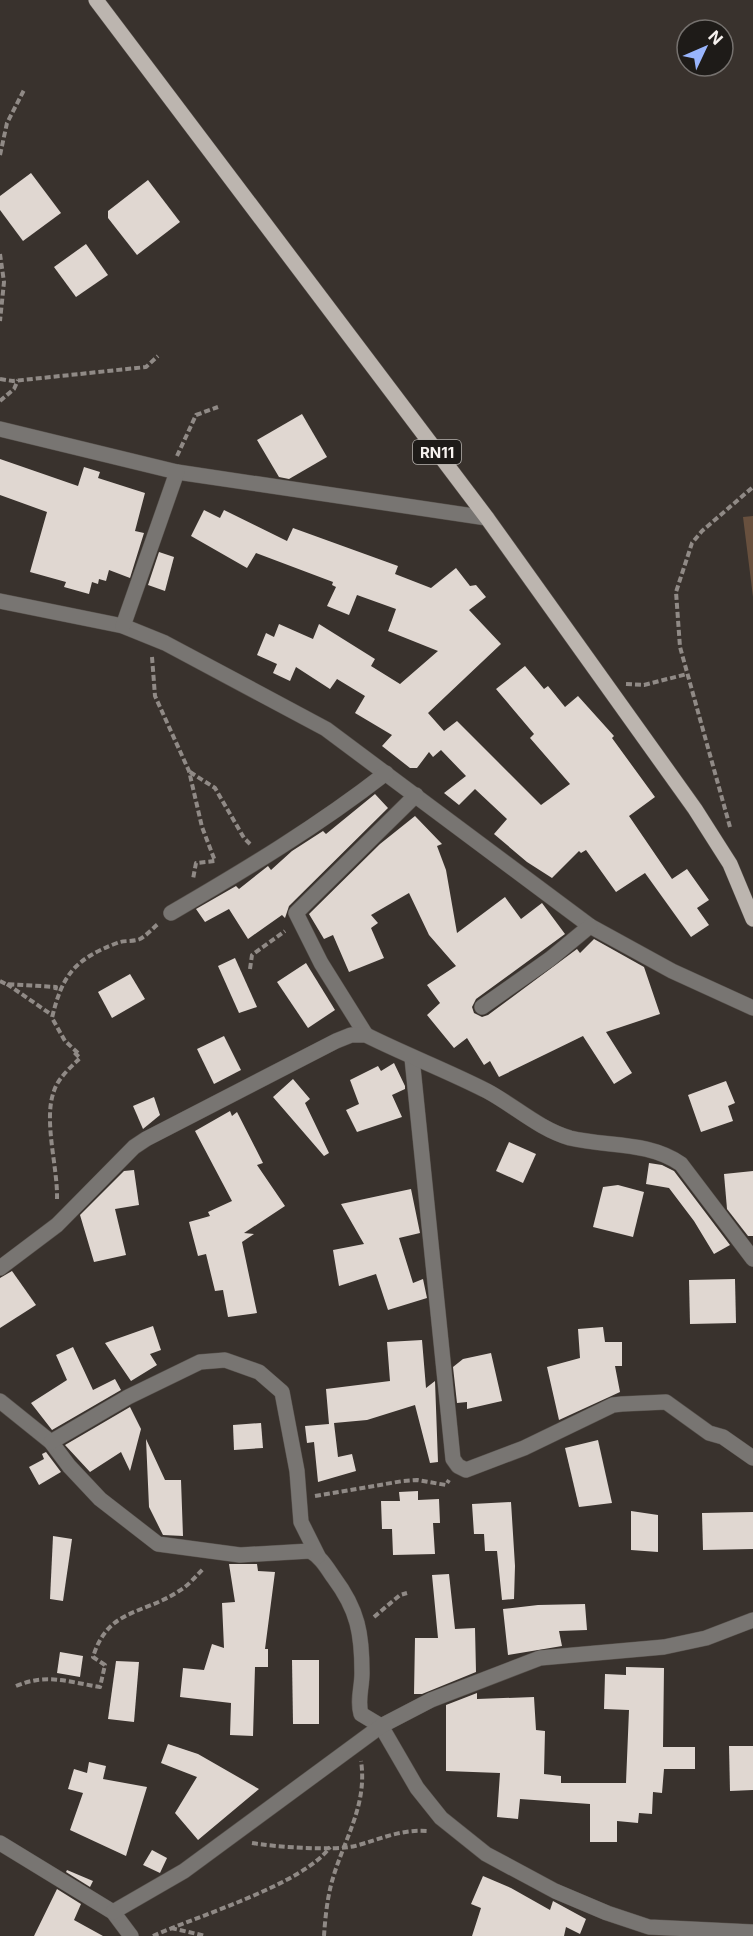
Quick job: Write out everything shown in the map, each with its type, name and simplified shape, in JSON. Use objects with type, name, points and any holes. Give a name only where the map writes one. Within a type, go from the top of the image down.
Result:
[{"type":"main road","name":"RN11","points":[[96,0],[487,518],[608,687],[695,809],[729,864],[753,919]]},
{"type":"street","points":[[0,429],[174,471],[487,518]]},
{"type":"street","points":[[123,626],[174,471]]},
{"type":"street","points":[[0,601],[123,626],[152,638],[326,729],[590,926],[672,971],[753,1008]]},
{"type":"street","points":[[171,913],[265,858],[339,809],[386,773]]},
{"type":"street","points":[[366,1035],[321,963],[296,913],[416,795]]},
{"type":"street","points":[[482,1007],[550,959],[590,926]]},
{"type":"street","points":[[0,1268],[57,1225],[134,1147],[146,1139],[351,1035],[366,1035],[411,1058],[488,1091],[544,1127],[570,1138],[653,1150],[671,1157],[681,1164],[753,1259]]},
{"type":"street","points":[[411,1058],[453,1459],[458,1466],[466,1470],[524,1448],[613,1406],[666,1402],[709,1433],[723,1437],[753,1458]]},
{"type":"street","points":[[51,1442],[168,1376],[200,1362],[225,1360],[259,1372],[282,1392],[297,1471],[301,1522],[318,1556],[345,1593],[357,1616],[362,1675],[358,1704],[361,1714],[381,1726],[417,1788],[441,1818],[486,1854],[555,1891],[607,1913],[650,1927],[753,1932]]},
{"type":"street","points":[[0,1401],[51,1442],[69,1466],[100,1499],[158,1544],[219,1553],[276,1554],[310,1551],[318,1556]]},
{"type":"street","points":[[113,1912],[184,1871],[381,1726],[431,1700],[540,1658],[664,1647],[706,1638],[753,1620]]},
{"type":"street","points":[[0,1844],[113,1912],[131,1936]]},
{"type":"path","points":[[0,155],[7,123],[24,90]]},
{"type":"path","points":[[0,254],[0,321]]},
{"type":"path","points":[[0,379],[18,380],[146,367],[158,356]]},
{"type":"path","points":[[0,401],[14,389],[18,380]]},
{"type":"path","points":[[174,471],[196,415],[218,407]]},
{"type":"path","points":[[732,834],[680,647],[675,611],[676,592],[685,558],[692,543],[702,531],[753,487]]},
{"type":"path","points":[[152,638],[154,696],[189,771],[202,827],[215,861],[196,863],[192,886]]},
{"type":"path","points":[[608,687],[629,684],[645,685],[687,674]]},
{"type":"path","points":[[189,771],[215,788],[244,838],[265,858]]},
{"type":"path","points":[[78,1053],[65,1041],[52,1018],[58,990],[71,968],[112,945],[140,939],[171,913]]},
{"type":"path","points":[[250,969],[252,955],[291,926],[296,913]]},
{"type":"path","points":[[0,981],[52,1015]]},
{"type":"path","points":[[6,984],[56,987],[53,1024],[64,1042],[80,1058],[66,1072],[54,1091],[51,1116],[57,1178],[57,1225]]},
{"type":"path","points":[[298,1501],[307,1495],[318,1496],[403,1481],[417,1480],[446,1485],[453,1459]]},
{"type":"path","points":[[16,1686],[34,1678],[51,1678],[100,1687],[105,1665],[93,1657],[99,1636],[125,1616],[179,1592],[219,1553]]},
{"type":"path","points":[[359,1629],[400,1595],[407,1593]]},
{"type":"path","points":[[324,1936],[331,1886],[359,1809],[364,1780],[358,1743]]},
{"type":"path","points":[[227,1839],[261,1845],[330,1847],[353,1846],[381,1836],[413,1830],[435,1832]]},
{"type":"path","points":[[153,1936],[298,1873],[325,1854],[330,1847]]},
{"type":"path","points":[[170,1928],[206,1936]]},
{"type":"shaded area","points":[[753,516],[753,597],[743,517]]},
{"type":"building","points":[[31,173],[61,213],[23,241],[0,210],[0,196]]},
{"type":"building","points":[[148,180],[180,222],[137,255],[108,218],[108,211]]},
{"type":"building","points":[[86,244],[108,275],[76,297],[54,267]]},
{"type":"building","points":[[302,414],[327,457],[289,479],[279,477],[257,440]]},
{"type":"building","points":[[0,459],[78,486],[84,467],[100,472],[98,478],[145,493],[135,531],[144,533],[130,578],[109,570],[106,581],[99,579],[98,584],[92,582],[89,594],[64,587],[66,582],[30,572],[47,512],[0,495]]},
{"type":"building","points":[[204,510],[220,518],[224,510],[287,541],[293,528],[398,566],[395,574],[431,588],[456,568],[470,586],[476,585],[486,597],[469,610],[501,644],[428,713],[444,731],[457,721],[541,805],[570,784],[530,738],[534,734],[496,689],[525,666],[544,689],[548,686],[565,707],[578,696],[614,736],[612,738],[655,797],[629,816],[672,879],[687,869],[709,900],[697,908],[709,925],[691,937],[645,873],[616,892],[586,850],[581,853],[579,851],[552,878],[527,862],[494,834],[507,819],[475,789],[459,805],[444,793],[466,776],[441,750],[433,757],[429,752],[417,768],[410,768],[382,746],[392,735],[355,713],[365,696],[337,679],[330,689],[296,667],[290,681],[273,673],[277,664],[257,655],[266,633],[274,637],[279,624],[313,639],[319,624],[375,659],[371,666],[400,684],[438,651],[388,631],[396,609],[357,595],[349,615],[327,606],[336,587],[332,585],[333,582],[256,553],[247,568],[191,536]]},
{"type":"building","points":[[159,552],[174,557],[165,591],[148,585]]},
{"type":"building","points":[[375,794],[388,808],[289,906],[285,918],[282,915],[248,939],[229,909],[205,922],[196,909],[236,886],[239,889],[268,866],[271,870],[292,851],[323,831],[326,834]]},
{"type":"building","points":[[415,816],[442,844],[437,846],[446,870],[457,933],[505,897],[521,919],[542,903],[565,934],[476,999],[472,1007],[474,1013],[482,1017],[488,1015],[577,949],[580,953],[594,939],[644,967],[660,1014],[606,1032],[632,1073],[614,1084],[583,1036],[499,1077],[490,1061],[484,1065],[467,1038],[454,1048],[427,1015],[440,1003],[427,985],[456,966],[429,935],[409,893],[371,915],[378,923],[371,928],[384,958],[349,972],[333,935],[324,939],[309,914],[380,844]]},
{"type":"building","points":[[235,958],[257,1007],[239,1013],[218,966]]},
{"type":"building","points":[[306,963],[335,1010],[308,1028],[277,982]]},
{"type":"building","points":[[130,974],[145,999],[112,1018],[98,992]]},
{"type":"building","points":[[224,1036],[241,1070],[214,1084],[197,1049]]},
{"type":"building","points":[[394,1063],[405,1086],[405,1089],[392,1095],[402,1117],[357,1132],[346,1110],[359,1104],[350,1080],[378,1066],[381,1071]]},
{"type":"building","points":[[293,1079],[310,1099],[305,1103],[329,1153],[324,1156],[273,1097]]},
{"type":"building","points":[[726,1081],[735,1103],[728,1106],[733,1121],[701,1132],[688,1095]]},
{"type":"building","points":[[154,1097],[160,1115],[143,1129],[133,1106]]},
{"type":"building","points":[[230,1111],[232,1116],[237,1112],[263,1163],[257,1165],[285,1206],[244,1233],[254,1234],[242,1242],[257,1313],[228,1317],[223,1290],[215,1291],[206,1254],[198,1256],[189,1222],[210,1216],[208,1212],[232,1201],[195,1131]]},
{"type":"building","points":[[509,1142],[536,1154],[523,1183],[496,1171]]},
{"type":"building","points":[[649,1163],[662,1165],[674,1171],[730,1245],[714,1254],[694,1221],[669,1188],[646,1184]]},
{"type":"building","points":[[134,1170],[139,1205],[115,1209],[126,1255],[94,1262],[80,1215],[124,1171]]},
{"type":"building","points":[[753,1171],[753,1236],[748,1236],[727,1209],[724,1174]]},
{"type":"building","points":[[618,1185],[644,1192],[633,1237],[593,1227],[603,1187]]},
{"type":"building","points":[[411,1189],[420,1233],[399,1238],[413,1283],[423,1279],[427,1298],[388,1310],[376,1274],[339,1286],[333,1250],[364,1244],[341,1204]]},
{"type":"building","points":[[12,1271],[36,1305],[0,1328],[0,1278]]},
{"type":"building","points":[[735,1279],[736,1323],[690,1324],[689,1280]]},
{"type":"building","points":[[153,1326],[161,1350],[150,1354],[157,1365],[131,1381],[105,1343]]},
{"type":"building","points":[[603,1327],[605,1342],[622,1342],[622,1366],[615,1366],[620,1392],[559,1420],[547,1367],[580,1358],[578,1329]]},
{"type":"building","points":[[422,1340],[426,1388],[435,1381],[438,1462],[430,1463],[415,1405],[367,1420],[334,1423],[338,1457],[352,1454],[356,1471],[318,1482],[314,1442],[307,1443],[305,1426],[329,1424],[326,1389],[390,1381],[387,1342]]},
{"type":"building","points":[[73,1347],[93,1390],[115,1379],[121,1390],[52,1430],[31,1403],[67,1380],[56,1355]]},
{"type":"building","points":[[491,1353],[502,1401],[467,1409],[467,1402],[457,1403],[453,1367],[463,1359]]},
{"type":"building","points":[[130,1407],[141,1429],[130,1471],[121,1452],[90,1472],[65,1445]]},
{"type":"building","points":[[261,1423],[263,1448],[234,1450],[233,1425]]},
{"type":"building","points":[[146,1439],[165,1480],[181,1480],[183,1536],[163,1535],[149,1507]]},
{"type":"building","points":[[598,1440],[612,1503],[579,1507],[565,1448]]},
{"type":"building","points":[[46,1452],[61,1472],[39,1485],[29,1467],[44,1459],[42,1454]]},
{"type":"building","points":[[418,1491],[418,1500],[439,1499],[440,1523],[433,1523],[435,1554],[393,1555],[392,1529],[382,1529],[381,1501],[400,1501],[399,1492]]},
{"type":"building","points":[[511,1502],[515,1566],[514,1599],[502,1600],[497,1551],[485,1551],[484,1534],[474,1534],[472,1504]]},
{"type":"building","points":[[631,1511],[658,1515],[658,1552],[631,1550]]},
{"type":"building","points":[[753,1512],[753,1549],[703,1550],[702,1513]]},
{"type":"building","points":[[53,1536],[72,1539],[63,1601],[50,1599]]},
{"type":"building","points":[[229,1564],[257,1564],[258,1571],[275,1572],[265,1649],[268,1649],[268,1667],[255,1667],[253,1736],[230,1735],[231,1703],[180,1697],[183,1668],[204,1670],[212,1644],[224,1648],[222,1603],[235,1602]]},
{"type":"building","points":[[449,1574],[455,1629],[475,1628],[476,1672],[422,1694],[414,1694],[415,1638],[438,1638],[432,1575]]},
{"type":"building","points":[[585,1604],[587,1630],[559,1631],[562,1646],[508,1655],[503,1609],[538,1605]]},
{"type":"building","points":[[60,1652],[83,1656],[80,1677],[57,1673]]},
{"type":"building","points":[[292,1660],[319,1660],[319,1724],[293,1724]]},
{"type":"building","points":[[116,1661],[139,1662],[134,1722],[108,1719]]},
{"type":"building","points":[[626,1667],[664,1668],[663,1747],[695,1747],[695,1769],[664,1769],[662,1793],[653,1792],[652,1814],[639,1813],[638,1823],[617,1821],[617,1842],[590,1842],[590,1804],[520,1799],[518,1819],[497,1817],[500,1773],[446,1771],[446,1705],[477,1693],[477,1699],[534,1697],[536,1730],[545,1731],[544,1774],[561,1776],[561,1783],[626,1783],[629,1710],[604,1709],[605,1674],[626,1675]]},
{"type":"building","points":[[168,1744],[198,1754],[259,1789],[198,1840],[175,1813],[197,1777],[161,1763]]},
{"type":"building","points":[[729,1746],[753,1746],[753,1790],[730,1791]]},
{"type":"building","points":[[89,1762],[106,1766],[103,1779],[147,1787],[126,1856],[70,1830],[83,1793],[68,1789],[74,1769],[87,1773]]},
{"type":"building","points":[[152,1850],[167,1858],[160,1873],[143,1865]]},
{"type":"building","points":[[67,1870],[93,1881],[90,1887],[66,1872]]},
{"type":"building","points":[[483,1876],[511,1888],[550,1910],[553,1901],[586,1919],[580,1934],[566,1927],[564,1936],[472,1936],[481,1908],[471,1904]]},
{"type":"building","points":[[57,1889],[81,1904],[74,1920],[103,1936],[34,1936]]}]
